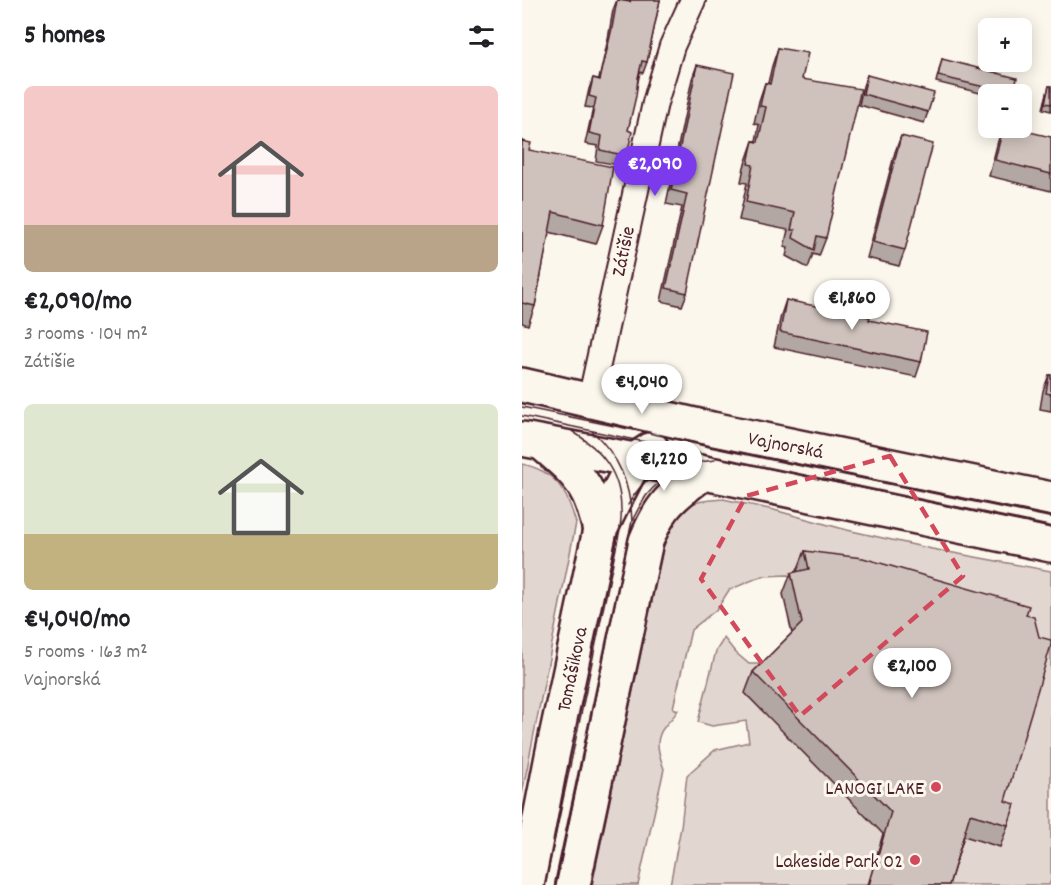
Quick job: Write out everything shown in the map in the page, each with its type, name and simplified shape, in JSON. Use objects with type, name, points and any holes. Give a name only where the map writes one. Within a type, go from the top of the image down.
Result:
[{"type":"main road","name":"Vajnorská","points":[[522,386],[712,429],[1051,499]]},
{"type":"main road","points":[[596,403],[608,408],[635,460],[643,483],[646,541]]},
{"type":"main road","name":"Tomášikova","points":[[527,885],[554,744],[600,530],[635,460],[676,434],[712,429]]},
{"type":"main road","points":[[532,441],[703,473],[1051,545]]},
{"type":"main road","points":[[532,441],[567,465],[582,483],[592,503],[600,530]]},
{"type":"main road","points":[[573,885],[646,541],[664,507],[703,473]]},
{"type":"street","name":"Zátišie","points":[[596,403],[655,103],[672,46],[693,0]]},
{"type":"highlighted area","points":[[890,456],[963,576],[800,716],[701,579],[746,496]]},
{"type":"shaded area","points":[[522,464],[534,467],[552,477],[569,501],[576,523],[522,794]]},
{"type":"shaded area","points":[[723,499],[932,549],[1051,571],[1051,880],[1049,885],[670,885],[681,827],[687,775],[715,750],[749,742],[746,721],[712,726],[698,722],[716,651],[724,638],[749,664],[774,664],[801,650],[802,594],[788,575],[762,576],[729,590],[717,609],[691,630],[673,708],[678,710],[661,731],[659,737],[658,747],[664,769],[638,885],[592,885],[664,543],[674,521],[684,508],[699,502]]},
{"type":"building","points":[[617,0],[630,2],[631,0],[660,0],[647,62],[642,61],[638,78],[628,130],[632,132],[627,156],[600,150],[602,136],[589,133],[596,98],[589,96],[593,78],[600,80]]},
{"type":"building","points":[[778,48],[808,53],[802,79],[861,89],[826,238],[817,236],[814,250],[793,238],[795,230],[791,230],[795,213],[746,202],[753,165],[748,164],[751,149],[753,141],[758,142],[766,107],[760,106],[765,83],[770,84]]},
{"type":"building","points":[[942,59],[978,68],[978,72],[993,72],[1017,78],[1016,84],[978,85],[938,76]]},
{"type":"building","points":[[697,65],[734,73],[687,293],[666,288],[687,194],[671,190]]},
{"type":"building","points":[[867,75],[934,93],[928,112],[863,94]]},
{"type":"building","points":[[1049,86],[1051,86],[1051,104],[1045,103]]},
{"type":"building","points":[[1032,132],[1051,137],[1051,174],[995,160],[1000,138],[1032,138]]},
{"type":"building","points":[[901,136],[933,144],[905,250],[873,242]]},
{"type":"building","points":[[522,141],[531,143],[529,150],[613,167],[603,225],[553,212],[535,306],[522,303]]},
{"type":"building","points":[[786,300],[870,317],[869,320],[927,332],[921,362],[780,332]]},
{"type":"building","points":[[1049,375],[1051,375],[1051,394],[1046,393]]},
{"type":"building","points":[[805,551],[863,558],[1029,606],[1026,615],[1034,617],[1039,637],[1051,640],[1005,801],[1015,804],[1008,825],[970,814],[949,885],[869,885],[891,812],[753,672],[802,623],[791,573],[809,569]]},
{"type":"tram line","points":[[522,407],[1051,516]]},
{"type":"tram line","points":[[522,416],[1051,528]]},
{"type":"tram line","points":[[545,885],[621,517],[618,485],[608,464],[592,446],[572,431]]},
{"type":"tram line","points":[[556,885],[632,521],[629,495],[622,472],[610,451],[592,431]]},
{"type":"tram line","points":[[628,505],[648,479],[674,461],[695,453]]},
{"type":"tram line","points":[[632,521],[646,496],[668,476],[686,467],[715,460]]},
{"type":"place","name":"LANOGI LAKE","points":[[936,787]]},
{"type":"place","name":"Lakeside Park 02","points":[[915,860]]}]
